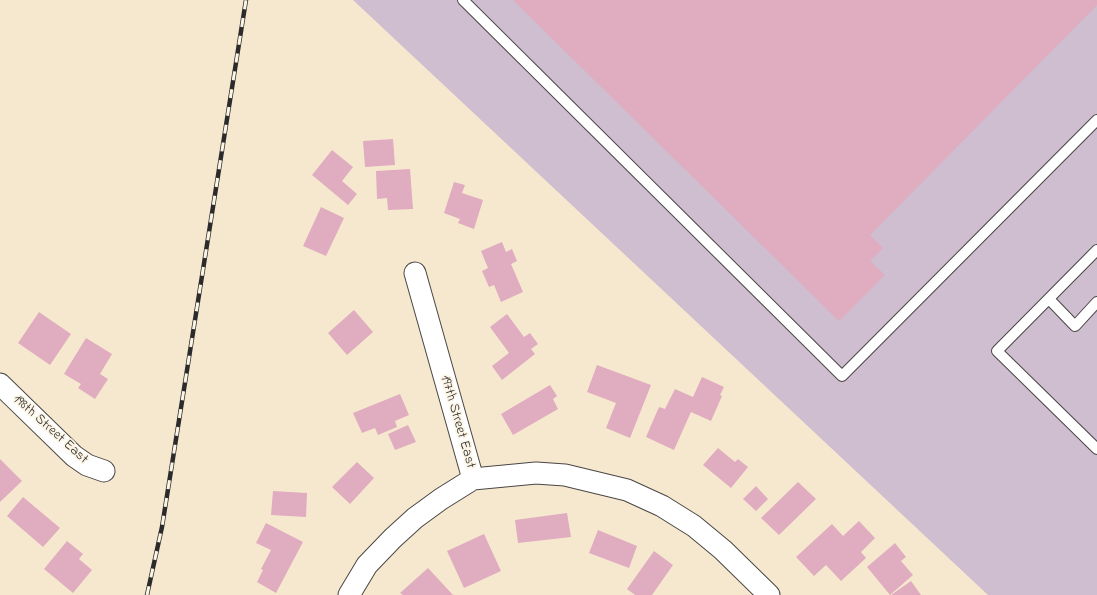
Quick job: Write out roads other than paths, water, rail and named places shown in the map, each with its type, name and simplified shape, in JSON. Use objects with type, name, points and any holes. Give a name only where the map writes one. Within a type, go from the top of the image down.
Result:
[{"type":"street","name":"197th Street East","points":[[415,273],[473,479],[536,473],[565,475],[627,490],[662,506],[694,526],[724,550],[769,595]]},
{"type":"street","name":"198th Street East","points":[[0,384],[74,456],[87,465],[104,471]]},
{"type":"street","points":[[349,595],[367,565],[414,518],[473,479]]},
{"type":"lane","points":[[463,0],[842,376],[1097,120]]},
{"type":"lane","points":[[1097,250],[997,351],[1097,447]]},
{"type":"lane","points":[[1049,299],[1074,326],[1097,302]]},
{"type":"railway","points":[[147,595],[162,527],[246,0]]}]
